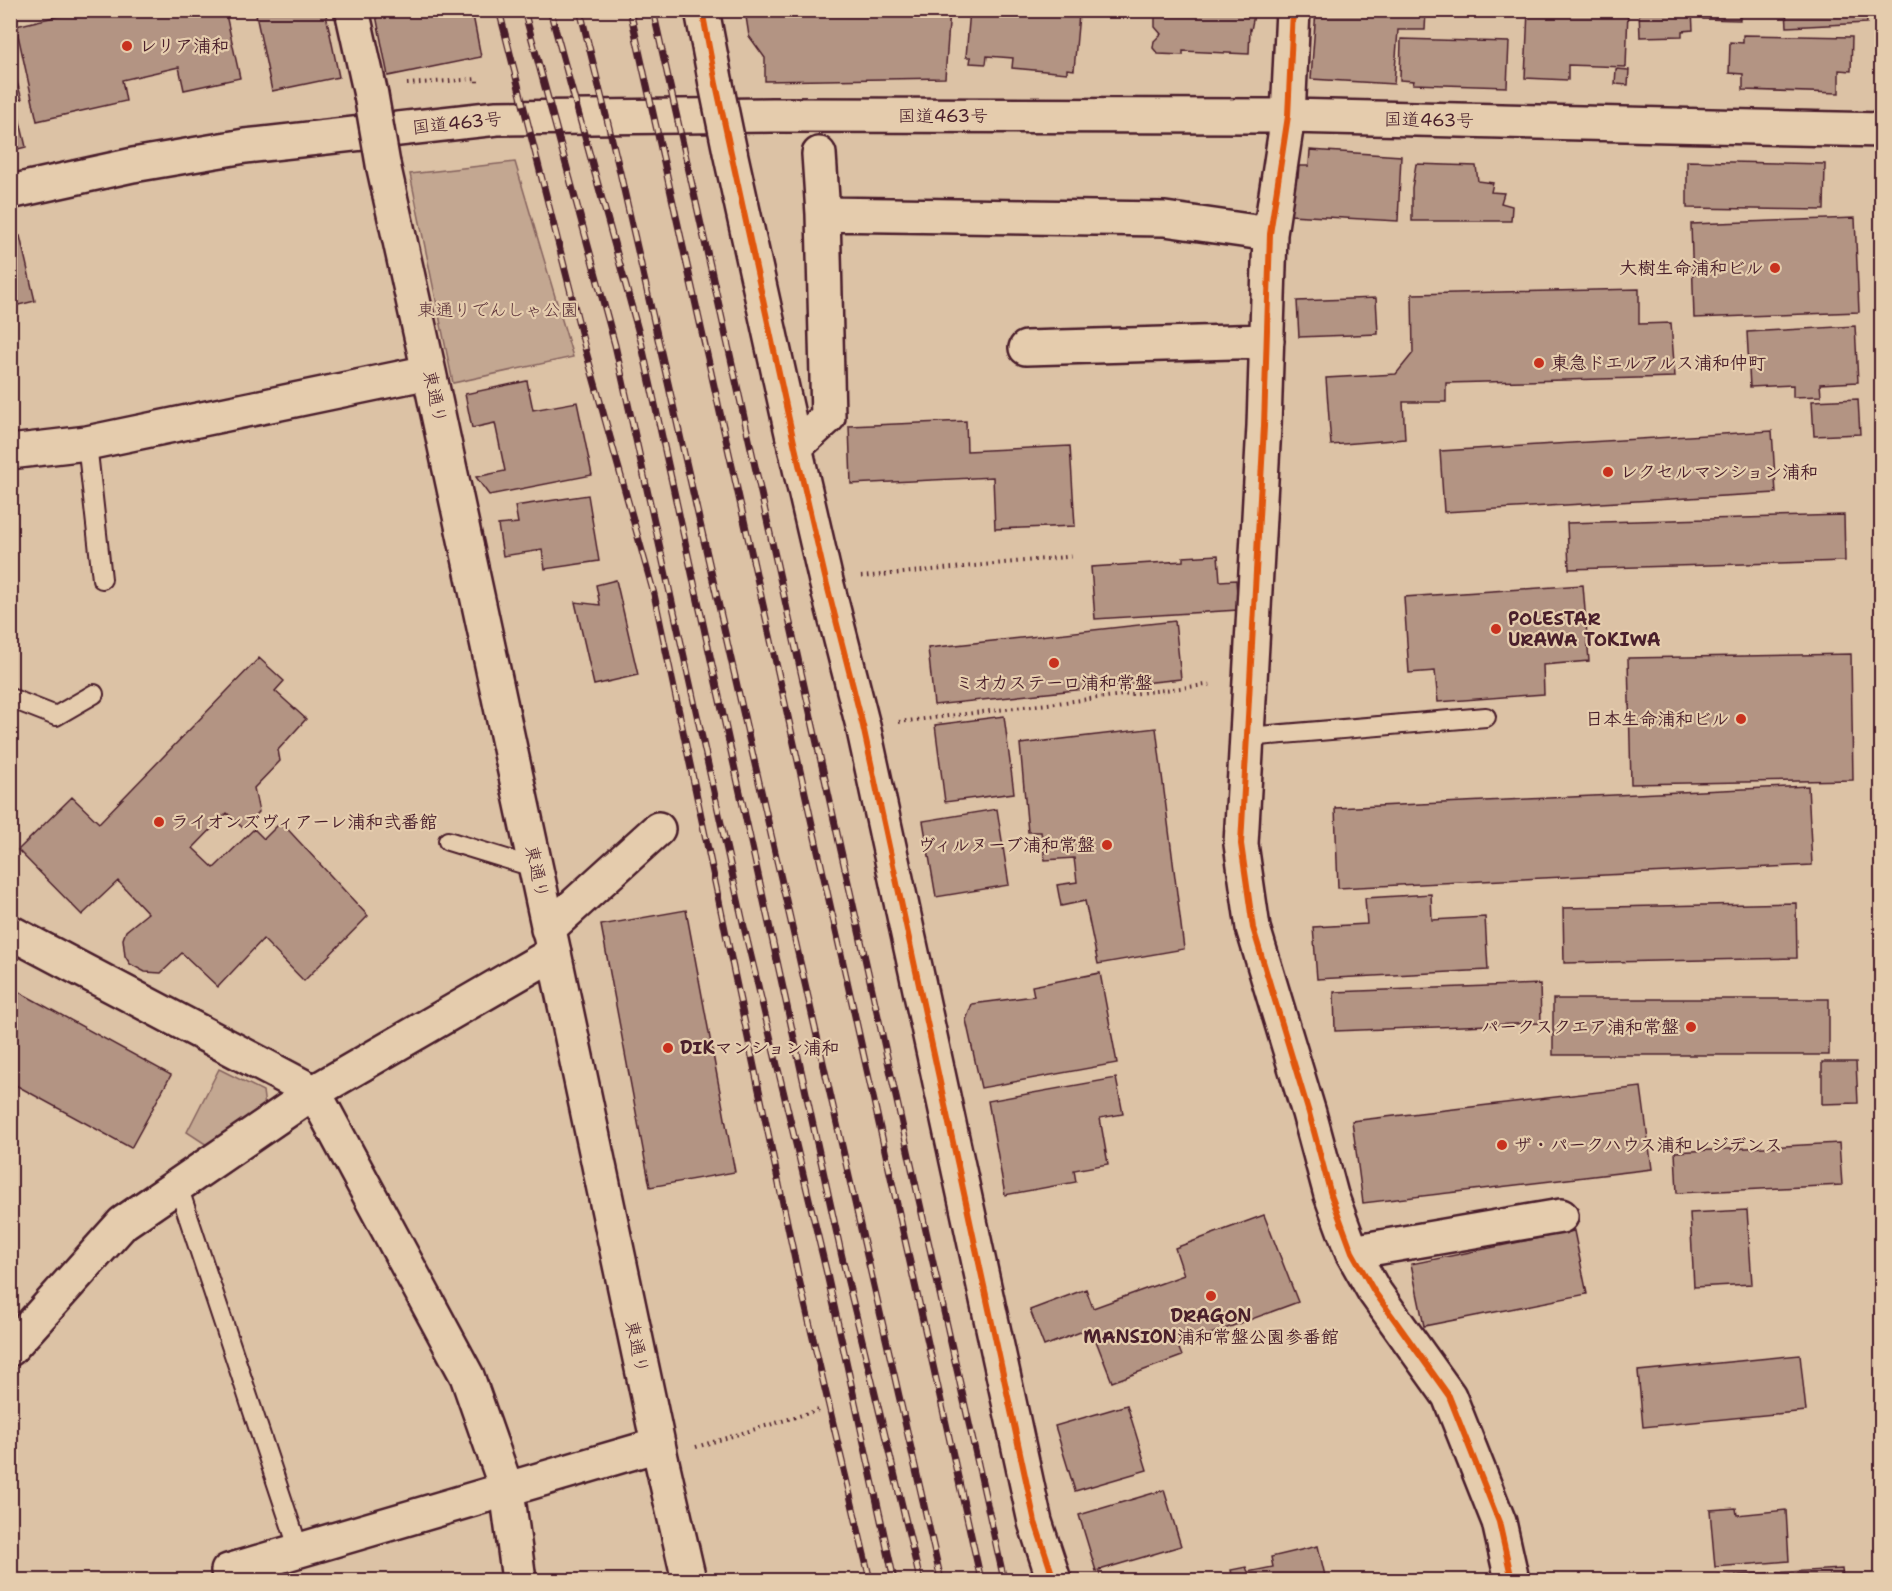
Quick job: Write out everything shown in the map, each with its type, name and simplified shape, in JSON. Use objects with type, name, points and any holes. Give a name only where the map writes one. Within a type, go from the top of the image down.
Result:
[{"type":"main road","name":"東通り","points":[[352,10],[385,90],[383,164],[689,1581]]},
{"type":"main road","points":[[702,10],[730,152],[795,447],[863,726],[1035,1522],[1054,1581]]},
{"type":"main road","points":[[1293,10],[1288,116],[1270,234],[1264,426],[1241,844],[1253,928],[1309,1113],[1331,1195],[1352,1252],[1374,1291],[1449,1396],[1499,1522],[1512,1581]]},
{"type":"main road","name":"国道463号","points":[[10,192],[134,165],[245,146],[497,118],[760,115],[1288,116],[1881,130]]},
{"type":"main road","points":[[795,447],[828,417],[823,214],[819,154]]},
{"type":"main road","points":[[823,214],[1166,219],[1270,234]]},
{"type":"main road","points":[[1026,348],[1267,341]]},
{"type":"main road","points":[[10,452],[87,443],[429,372]]},
{"type":"main road","points":[[10,1349],[123,1223],[314,1092],[551,941],[658,829]]},
{"type":"main road","points":[[10,932],[314,1092],[467,1376],[507,1490],[519,1581]]},
{"type":"main road","points":[[1352,1252],[1561,1216]]},
{"type":"main road","points":[[228,1571],[507,1490],[660,1452]]},
{"type":"lane","points":[[87,443],[102,579]]},
{"type":"lane","points":[[10,698],[56,716],[93,694]]},
{"type":"lane","points":[[1247,737],[1486,717]]},
{"type":"lane","points":[[448,841],[536,868]]},
{"type":"lane","points":[[178,1186],[299,1550]]},
{"type":"path","points":[[385,90],[477,80]]},
{"type":"path","points":[[826,581],[1076,556]]},
{"type":"path","points":[[863,726],[1250,680]]},
{"type":"path","points":[[660,1452],[822,1409]]},
{"type":"green space","name":"東通りでんしゃ公園","points":[[515,162],[573,357],[453,383],[410,174]]},
{"type":"green space","points":[[219,1069],[263,1091],[265,1107],[210,1147],[187,1132]]},
{"type":"building","name":"レリア浦和","points":[[84,10],[225,10],[240,78],[184,90],[179,67],[122,80],[126,101],[37,121],[16,26]]},
{"type":"building","points":[[255,10],[325,10],[339,77],[272,91]]},
{"type":"building","points":[[375,10],[472,10],[481,57],[388,76]]},
{"type":"building","points":[[745,10],[950,10],[945,78],[765,81],[765,58],[749,36]]},
{"type":"building","points":[[970,10],[1037,10],[1079,14],[1074,70],[1067,69],[1067,73],[1012,68],[1013,58],[987,56],[986,64],[970,63],[971,57],[966,57]]},
{"type":"building","points":[[1155,10],[1255,10],[1250,29],[1249,54],[1183,51],[1183,55],[1158,54],[1153,48],[1154,41],[1161,34],[1155,27]]},
{"type":"building","points":[[1316,10],[1426,10],[1425,30],[1398,30],[1394,84],[1311,79]]},
{"type":"building","points":[[1528,10],[1628,10],[1626,67],[1568,65],[1568,80],[1525,78]]},
{"type":"building","points":[[1639,10],[1692,10],[1693,30],[1682,31],[1682,36],[1640,37]]},
{"type":"building","points":[[1703,10],[1740,10],[1740,20],[1703,19]]},
{"type":"building","points":[[1786,10],[1866,10],[1867,23],[1787,27]]},
{"type":"building","points":[[1743,35],[1852,37],[1851,71],[1839,70],[1839,93],[1743,90],[1743,74],[1729,73],[1730,42],[1743,43]]},
{"type":"building","points":[[1401,39],[1509,42],[1507,87],[1413,84],[1414,81],[1400,80]]},
{"type":"building","points":[[10,59],[22,99],[10,102]]},
{"type":"building","points":[[1616,69],[1629,70],[1628,85],[1615,84]]},
{"type":"building","points":[[18,113],[26,147],[10,151],[10,115]]},
{"type":"building","points":[[1310,150],[1401,156],[1398,221],[1290,215],[1293,177],[1298,177],[1299,166],[1309,166]]},
{"type":"building","points":[[1687,161],[1825,164],[1824,210],[1687,208]]},
{"type":"building","points":[[1416,164],[1476,166],[1478,181],[1493,183],[1491,192],[1504,193],[1501,203],[1512,206],[1511,221],[1412,221],[1412,188]]},
{"type":"building","name":"大樹生命浦和ビル","points":[[1855,218],[1859,312],[1694,318],[1691,224]]},
{"type":"building","points":[[20,236],[35,301],[10,307],[10,238]]},
{"type":"building","name":"東急ドエルアルス浦和仲町","points":[[1639,289],[1639,324],[1671,323],[1675,377],[1446,383],[1446,402],[1403,402],[1405,439],[1331,445],[1326,378],[1396,374],[1413,353],[1412,294]]},
{"type":"building","points":[[1376,298],[1378,334],[1299,337],[1297,301]]},
{"type":"building","points":[[1855,326],[1858,382],[1820,384],[1821,396],[1793,397],[1793,385],[1750,387],[1747,332]]},
{"type":"building","points":[[527,381],[533,410],[577,402],[592,475],[489,495],[476,477],[505,471],[495,423],[472,428],[465,394]]},
{"type":"building","points":[[1858,399],[1860,434],[1814,436],[1812,401]]},
{"type":"building","points":[[966,421],[967,451],[1070,446],[1075,526],[995,529],[993,477],[851,484],[849,426]]},
{"type":"building","name":"レクセルマンション浦和","points":[[1772,431],[1776,493],[1444,512],[1440,451]]},
{"type":"building","points":[[588,495],[599,561],[545,569],[542,550],[503,556],[498,525],[518,523],[515,506]]},
{"type":"building","points":[[1844,515],[1845,561],[1569,569],[1567,523]]},
{"type":"building","points":[[1218,555],[1220,581],[1236,580],[1238,610],[1095,619],[1091,567],[1183,561],[1183,557]]},
{"type":"building","points":[[616,580],[638,675],[594,685],[575,602],[600,605],[596,585]]},
{"type":"building","name":"POLESTAR URAWA TOKIWA","points":[[1583,585],[1589,661],[1543,665],[1544,694],[1438,702],[1435,671],[1409,673],[1404,597]]},
{"type":"building","name":"ミオカステーロ浦和常盤","points":[[1175,621],[1181,679],[934,705],[928,648]]},
{"type":"building","name":"日本生命浦和ビル","points":[[1851,654],[1853,780],[1631,784],[1628,658]]},
{"type":"building","name":"ライオンズヴィアーレ浦和弐番館","points":[[259,658],[284,681],[275,691],[306,719],[278,750],[280,761],[254,788],[259,812],[243,828],[227,813],[193,848],[214,868],[254,829],[264,839],[281,822],[368,916],[304,981],[263,939],[218,987],[182,953],[161,973],[145,972],[130,964],[125,956],[123,939],[126,931],[148,913],[118,881],[82,915],[18,850],[72,797],[99,823]]},
{"type":"building","points":[[1004,716],[1014,793],[945,802],[935,725]]},
{"type":"building","name":"ヴィルヌーブ浦和常盤","points":[[1156,728],[1184,949],[1098,964],[1085,901],[1061,906],[1057,885],[1077,882],[1074,858],[1045,860],[1041,832],[1028,832],[1020,744]]},
{"type":"building","points":[[1808,786],[1812,865],[1338,888],[1335,808]]},
{"type":"building","points":[[997,809],[1009,885],[936,897],[923,821]]},
{"type":"building","points":[[1431,894],[1432,920],[1485,917],[1488,970],[1317,979],[1313,927],[1367,924],[1365,898]]},
{"type":"building","points":[[1796,903],[1797,958],[1564,963],[1563,908]]},
{"type":"building","name":"DIKマンション浦和","points":[[686,910],[735,1172],[650,1187],[601,925]]},
{"type":"building","points":[[1100,973],[1117,1063],[981,1088],[966,1020],[972,1004],[1034,996],[1032,986]]},
{"type":"building","points":[[1540,984],[1541,1023],[1335,1031],[1334,992]]},
{"type":"building","points":[[10,987],[171,1075],[131,1148],[10,1082]]},
{"type":"building","name":"パークスクエア浦和常盤","points":[[1553,999],[1829,999],[1829,1055],[1553,1055]]},
{"type":"building","points":[[1822,1062],[1856,1062],[1858,1103],[1822,1104]]},
{"type":"building","points":[[1116,1078],[1123,1114],[1100,1118],[1108,1164],[1074,1170],[1076,1182],[1005,1195],[988,1101]]},
{"type":"building","name":"ザ・パークハウス浦和レジデンス","points":[[1641,1087],[1652,1169],[1363,1203],[1352,1121]]},
{"type":"building","points":[[1839,1143],[1842,1185],[1677,1193],[1675,1152]]},
{"type":"building","points":[[1747,1210],[1752,1284],[1694,1287],[1690,1213]]},
{"type":"building","name":"DRAGON MANSION浦和常盤公園参番館","points":[[1264,1215],[1298,1302],[1178,1346],[1182,1356],[1112,1382],[1091,1328],[1044,1346],[1030,1310],[1086,1289],[1093,1308],[1184,1275],[1175,1248]]},
{"type":"building","points":[[1574,1231],[1587,1294],[1424,1326],[1411,1264]]},
{"type":"building","points":[[1800,1355],[1806,1411],[1643,1427],[1638,1371]]},
{"type":"building","points":[[1127,1405],[1147,1470],[1075,1491],[1055,1426]]},
{"type":"building","points":[[1164,1490],[1181,1546],[1096,1571],[1079,1515]]},
{"type":"building","points":[[1736,1508],[1737,1515],[1786,1510],[1789,1561],[1715,1567],[1710,1510]]},
{"type":"building","points":[[1318,1546],[1326,1580],[1226,1580],[1233,1579],[1231,1570],[1246,1567],[1248,1572],[1273,1567],[1271,1557]]},
{"type":"building","points":[[1842,1569],[1843,1580],[1668,1580],[1668,1579]]},
{"type":"railway","points":[[499,10],[585,348],[654,594],[799,1279],[870,1580]]},
{"type":"railway","points":[[524,10],[615,345],[744,927],[827,1274],[894,1580]]},
{"type":"railway","points":[[550,10],[641,341],[842,1257],[920,1580]]},
{"type":"railway","points":[[580,10],[619,168],[941,1580]]},
{"type":"railway","points":[[630,10],[981,1580]]},
{"type":"railway","points":[[653,10],[1004,1580]]},
{"type":"cycle path","points":[[702,10],[795,447],[863,726],[1035,1522],[1054,1580]]},
{"type":"cycle path","points":[[1293,10],[1288,116],[1270,234],[1264,426],[1241,844],[1253,928],[1309,1113],[1331,1195],[1352,1252],[1374,1291],[1449,1396],[1499,1522],[1512,1580]]},
{"type":"place","name":"レリア浦和","points":[[127,46]]},
{"type":"place","name":"大樹生命浦和ビル","points":[[1775,268]]},
{"type":"place","name":"東急ドエルアルス浦和仲町","points":[[1539,363]]},
{"type":"place","name":"レクセルマンション浦和","points":[[1608,472]]},
{"type":"place","name":"POLESTAR URAWA TOKIWA","points":[[1496,629]]},
{"type":"place","name":"ミオカステーロ浦和常盤","points":[[1054,663]]},
{"type":"place","name":"日本生命浦和ビル","points":[[1741,719]]},
{"type":"place","name":"ライオンズヴィアーレ浦和弐番館","points":[[159,822]]},
{"type":"place","name":"ヴィルヌーブ浦和常盤","points":[[1107,845]]},
{"type":"place","name":"パークスクエア浦和常盤","points":[[1691,1027]]},
{"type":"place","name":"DIKマンション浦和","points":[[668,1048]]},
{"type":"place","name":"ザ・パークハウス浦和レジデンス","points":[[1502,1145]]},
{"type":"place","name":"DRAGON MANSION浦和常盤公園参番館","points":[[1211,1296]]}]
